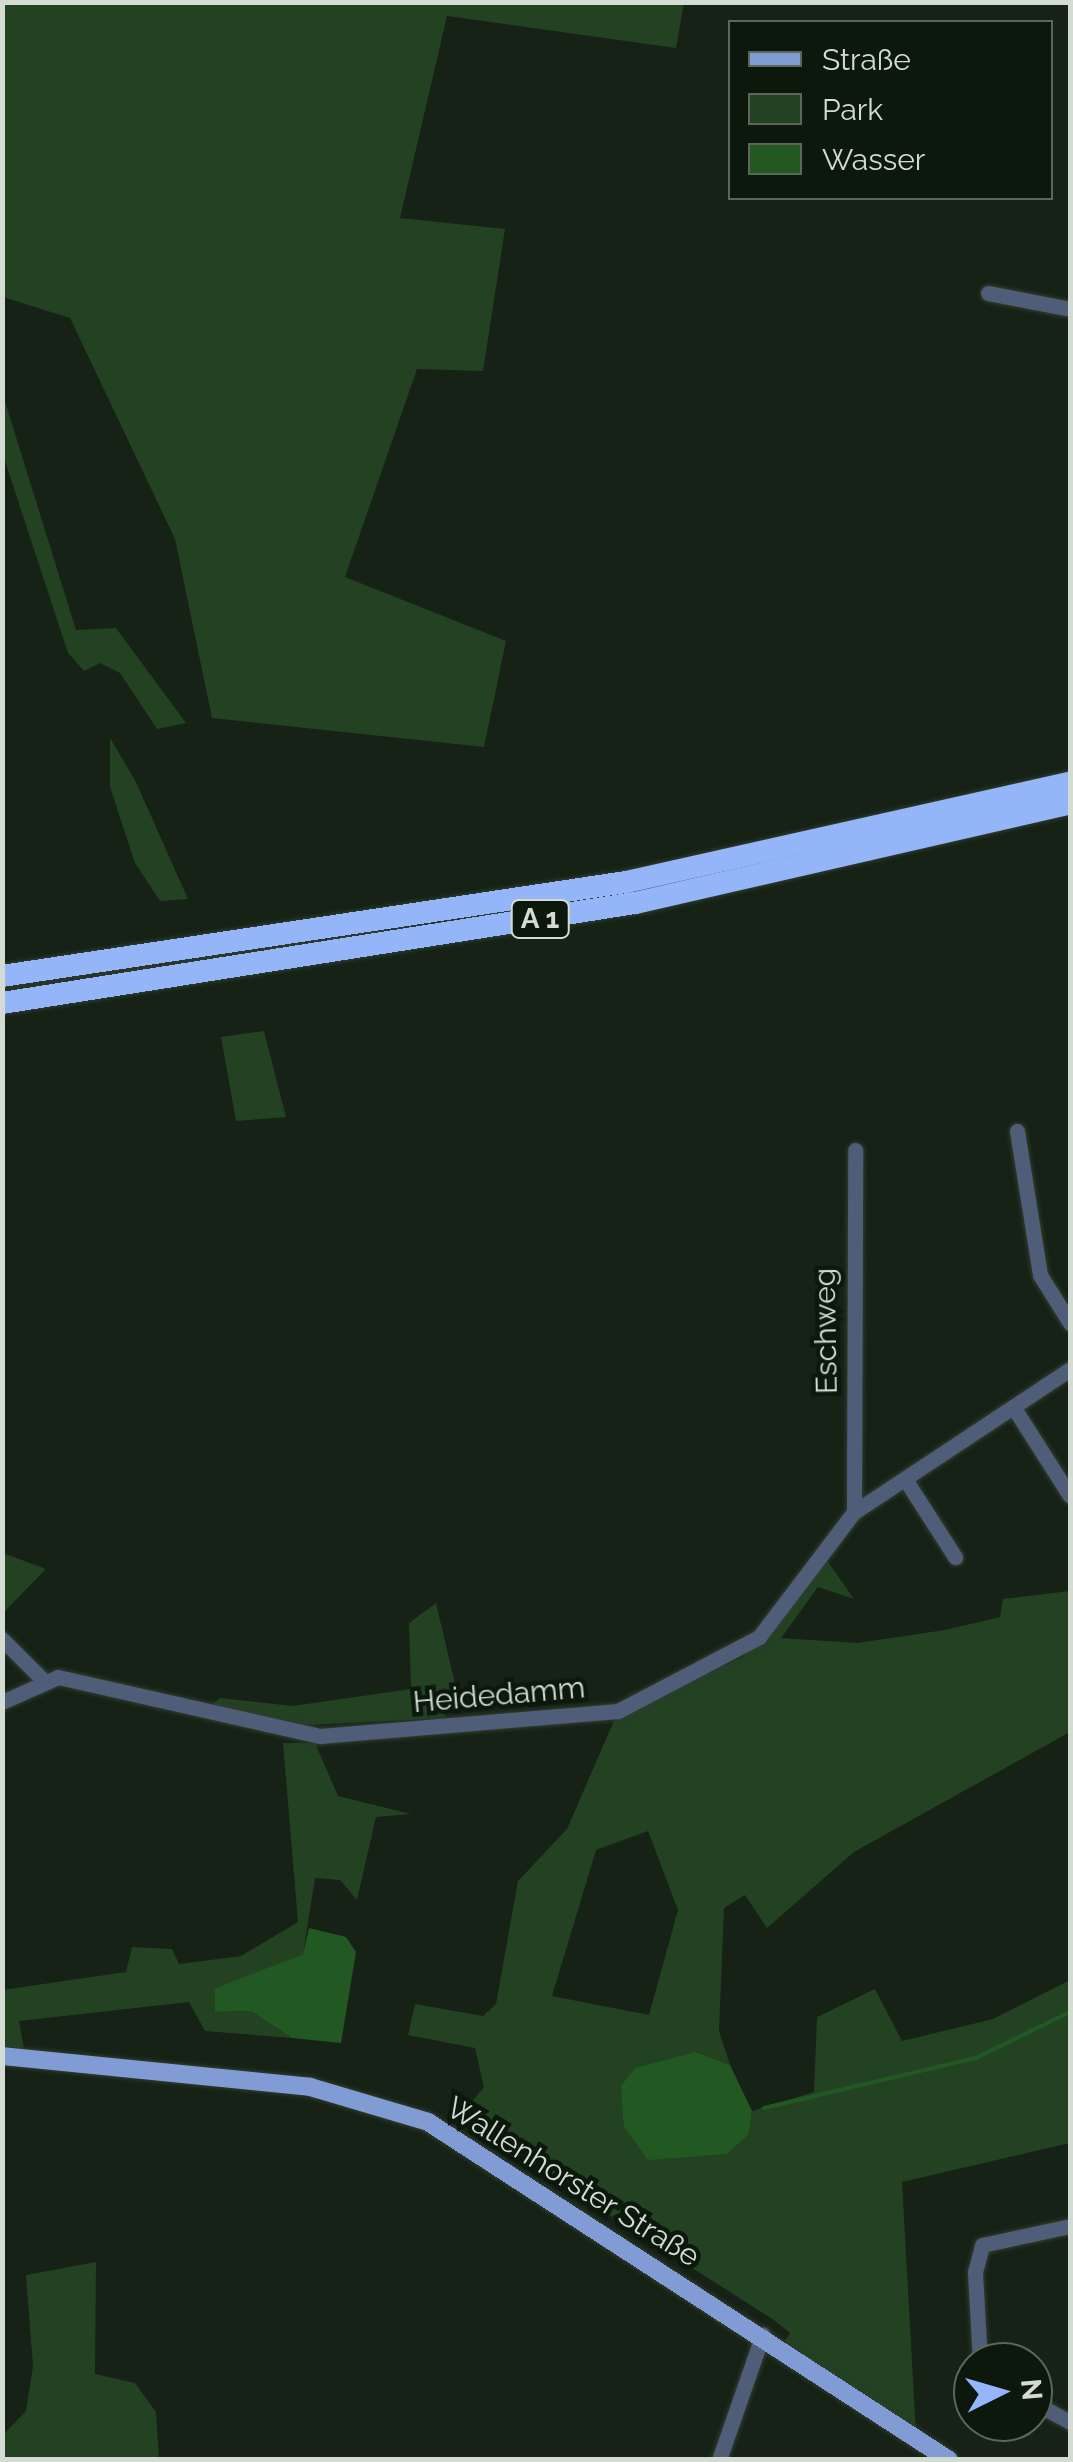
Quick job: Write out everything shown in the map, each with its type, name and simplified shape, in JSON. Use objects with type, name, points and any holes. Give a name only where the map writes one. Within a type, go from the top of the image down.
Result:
[{"type":"highway","name":"A 1","points":[[2,976],[626,882],[1070,783]]},
{"type":"highway","name":"A 1","points":[[2,1003],[636,903],[1070,804]]},
{"type":"main road","name":"Wallenhorster Straße","points":[[2,2056],[310,2088],[428,2122],[763,2334],[949,2460]]},
{"type":"street","points":[[988,293],[1070,308]]},
{"type":"street","points":[[1017,1131],[1040,1276],[1070,1323]]},
{"type":"street","name":"Eschweg","points":[[854,1150],[854,1512]]},
{"type":"street","name":"Heidedamm","points":[[42,1679],[320,1736],[618,1711],[760,1638],[854,1512],[1070,1370]]},
{"type":"street","points":[[1014,1408],[1070,1496]]},
{"type":"street","points":[[905,1479],[955,1556]]},
{"type":"street","points":[[2,1639],[42,1679],[2,1702]]},
{"type":"street","points":[[979,2342],[975,2272],[982,2246],[1070,2226]]},
{"type":"street","points":[[718,2460],[763,2334]]},
{"type":"green space","points":[[2,3],[684,3],[676,48],[447,16],[400,218],[505,229],[483,371],[417,369],[345,577],[506,641],[484,747],[212,718],[175,539],[70,318],[3,297]]},
{"type":"green space","points":[[3,395],[76,630],[116,628],[186,723],[157,729],[120,673],[100,663],[84,671],[68,653],[3,455]]},
{"type":"green space","points":[[110,738],[136,782],[188,899],[160,901],[135,863],[110,787]]},
{"type":"green space","points":[[264,1031],[286,1117],[236,1121],[221,1037]]},
{"type":"green space","points":[[2,1553],[46,1569],[3,1613]]},
{"type":"green space","points":[[824,1556],[854,1599],[818,1587],[781,1638],[857,1643],[945,1630],[1000,1617],[1003,1599],[1070,1591],[1070,1732],[854,1852],[767,1928],[745,1895],[724,1908],[719,2031],[730,2065],[696,2052],[749,2134],[752,2111],[814,2092],[817,2017],[875,1989],[902,2041],[993,2019],[1070,1980],[1070,2143],[902,2182],[916,2433],[784,2342],[790,2333],[774,2320],[458,2119],[484,2087],[475,2048],[408,2035],[415,2004],[483,2016],[496,2004],[518,1881],[567,1829],[616,1716],[743,1657]],"holes":[[[648,1831],[678,1910],[649,2015],[552,1996],[596,1850]]]},
{"type":"green space","points":[[436,1603],[457,1692],[444,1718],[309,1725],[210,1706],[220,1698],[293,1706],[411,1689],[409,1623]]},
{"type":"green space","points":[[283,1743],[315,1743],[338,1796],[411,1814],[376,1817],[357,1900],[340,1880],[315,1878],[303,1954],[214,1990],[215,2012],[251,2011],[292,2038],[205,2031],[189,2002],[19,2021],[24,2049],[3,2046],[2,1990],[126,1972],[132,1947],[172,1949],[179,1964],[241,1956],[298,1922]]},
{"type":"green space","points":[[96,2262],[95,2374],[135,2383],[156,2412],[159,2459],[3,2459],[3,2435],[26,2411],[33,2366],[26,2275]]},
{"type":"water","points":[[309,1928],[346,1937],[356,1952],[341,2043],[292,2038],[251,2011],[215,2012],[214,1989],[303,1954]]},
{"type":"water","points":[[696,2052],[730,2065],[752,2111],[749,2134],[727,2154],[648,2160],[624,2127],[621,2086],[635,2068]]},
{"type":"waterway","points":[[764,2108],[976,2058],[1070,2012]]}]
